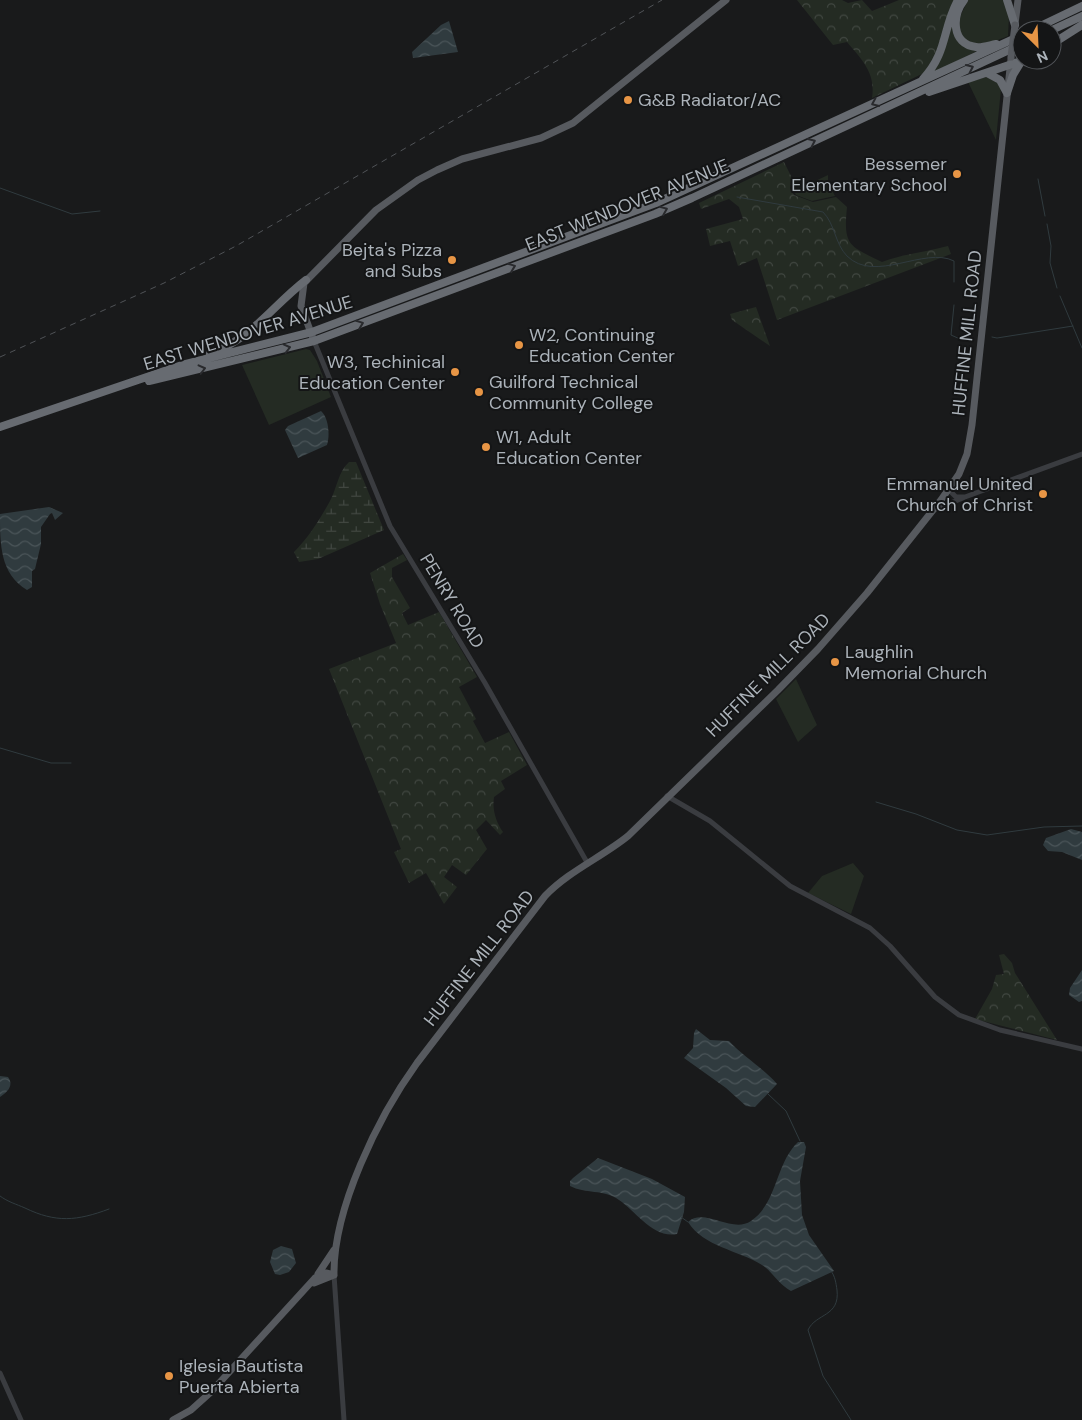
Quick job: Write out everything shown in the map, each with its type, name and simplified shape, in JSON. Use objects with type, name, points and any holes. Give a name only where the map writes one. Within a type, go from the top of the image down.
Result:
[{"type":"highway","points":[[919,83],[939,57],[958,0]]},
{"type":"highway","points":[[964,0],[955,23],[959,39],[965,44],[978,47],[1005,43]]},
{"type":"highway","points":[[1007,0],[1013,20]]},
{"type":"highway","points":[[1053,20],[1082,6]]},
{"type":"highway","points":[[1062,25],[1082,16]]},
{"type":"highway","points":[[1062,38],[1082,25]]},
{"type":"highway","name":"EAST WENDOVER AVENUE","points":[[137,382],[182,365],[311,332],[662,201],[1012,40]]},
{"type":"highway","name":"EAST WENDOVER AVENUE","points":[[137,382],[161,379],[314,341],[437,296],[692,198],[1012,49]]},
{"type":"highway","points":[[894,103],[1010,66]]},
{"type":"highway","points":[[1007,93],[1016,70]]},
{"type":"highway","points":[[987,73],[1000,80],[1007,93]]},
{"type":"highway","points":[[437,296],[442,289],[492,269],[504,259]]},
{"type":"highway","points":[[182,365],[224,348],[245,336],[306,280]]},
{"type":"highway","points":[[388,314],[398,306],[429,293],[436,285]]},
{"type":"highway","points":[[0,427],[137,382]]},
{"type":"main road","points":[[314,341],[301,306],[301,294],[306,280],[376,210],[418,180],[462,159],[541,138],[573,123],[726,0]]},
{"type":"main road","name":"HUFFINE MILL ROAD","points":[[1016,20],[1018,0]]},
{"type":"main road","name":"HUFFINE MILL ROAD","points":[[334,1275],[335,1247],[343,1213],[383,1122],[415,1066],[545,896],[560,882],[609,851],[628,836],[818,649],[949,490],[967,454],[972,426],[1012,49]]},
{"type":"main road","points":[[311,332],[304,300],[307,284],[315,270]]},
{"type":"main road","points":[[173,1420],[203,1400],[309,1285],[335,1247]]},
{"type":"main road","points":[[315,1278],[326,1273],[334,1275]]},
{"type":"main road","points":[[309,1285],[334,1275]]},
{"type":"street","name":"PENRY ROAD","points":[[314,341],[390,526],[481,676],[588,864]]},
{"type":"street","points":[[933,510],[965,496],[1082,454]]},
{"type":"street","points":[[949,490],[956,496],[965,496]]},
{"type":"street","points":[[667,796],[710,821],[790,886],[870,928],[890,946],[935,996],[952,1010],[987,1026],[1082,1049]]},
{"type":"street","points":[[334,1275],[344,1420]]},
{"type":"street","points":[[0,1373],[21,1420]]},
{"type":"green space","points":[[797,0],[842,0],[848,3],[862,0],[872,11],[899,0],[955,0],[940,46],[926,72],[872,98],[872,81],[863,61],[847,42],[833,45]]},
{"type":"green space","points":[[968,0],[1005,0],[1009,16],[1008,36],[984,43],[972,42],[961,37],[958,21]]},
{"type":"green space","points":[[952,22],[957,39],[977,51],[933,73],[943,55]]},
{"type":"green space","points":[[986,77],[998,83],[1001,89],[996,140],[968,82]]},
{"type":"green space","points":[[784,162],[791,176],[790,189],[794,195],[813,202],[836,197],[847,207],[846,230],[848,237],[855,248],[862,252],[882,262],[948,246],[951,254],[777,320],[757,258],[738,266],[730,241],[710,246],[706,229],[743,219],[739,207],[729,199],[701,209],[699,203]]},
{"type":"green space","points":[[828,175],[828,182],[835,196],[812,201],[796,195],[794,191]]},
{"type":"green space","points":[[756,307],[770,346],[732,320],[730,314]]},
{"type":"green space","points":[[306,349],[310,350],[317,361],[331,397],[269,425],[242,365]]},
{"type":"green space","points":[[349,462],[356,462],[384,530],[318,559],[299,562],[294,552],[322,514],[332,496],[342,470]]},
{"type":"green space","points":[[403,554],[407,560],[392,568],[392,577],[410,608],[402,613],[408,625],[439,612],[477,677],[459,687],[476,719],[473,721],[485,743],[509,732],[527,765],[501,781],[505,789],[494,797],[494,811],[503,832],[500,835],[486,820],[476,830],[487,849],[466,875],[452,865],[444,877],[457,887],[444,904],[426,873],[409,883],[394,852],[401,849],[329,669],[396,643],[370,573]]},
{"type":"green space","points":[[796,679],[817,725],[798,742],[776,699]]},
{"type":"green space","points":[[853,863],[864,876],[851,914],[808,893],[822,876]]},
{"type":"green space","points":[[1004,954],[1012,963],[1015,973],[1057,1040],[975,1019],[992,989],[996,975],[1004,974],[999,955]]},
{"type":"water","points":[[449,21],[458,52],[413,58],[412,52],[441,25]]},
{"type":"water","points":[[321,411],[326,418],[328,427],[327,445],[298,458],[285,430],[288,426]]},
{"type":"water","points":[[49,507],[63,513],[55,520],[52,513],[50,514],[41,527],[41,544],[35,569],[32,571],[32,587],[27,590],[11,576],[3,557],[0,536],[0,514]]},
{"type":"water","points":[[1071,829],[1082,832],[1082,860],[1062,852],[1048,851],[1043,845],[1046,838]]},
{"type":"water","points":[[1082,970],[1082,1001],[1079,1002],[1069,995],[1070,988]]},
{"type":"water","points":[[696,1029],[710,1040],[729,1041],[777,1084],[755,1107],[746,1106],[726,1088],[684,1058],[693,1048]]},
{"type":"water","points":[[0,1076],[8,1077],[10,1086],[8,1091],[0,1097]]},
{"type":"water","points":[[798,1142],[804,1142],[806,1147],[800,1181],[802,1215],[809,1235],[834,1271],[791,1291],[762,1265],[712,1243],[688,1222],[702,1217],[735,1225],[751,1221],[766,1204],[790,1151]]},
{"type":"water","points":[[598,1158],[652,1179],[685,1197],[684,1212],[677,1234],[660,1232],[653,1228],[619,1200],[607,1194],[570,1186],[570,1181],[573,1178]]},
{"type":"water","points":[[281,1246],[292,1249],[296,1263],[289,1272],[280,1275],[275,1274],[270,1262],[273,1250]]},
{"type":"waterway","points":[[1038,179],[1045,216]]},
{"type":"waterway","points":[[0,188],[72,214],[100,211]]},
{"type":"waterway","points":[[737,197],[823,212],[830,222],[843,251],[858,264],[885,266],[929,258],[942,258],[954,261],[954,282]]},
{"type":"waterway","points":[[1047,224],[1051,246],[1050,263],[1057,288]]},
{"type":"waterway","points":[[1060,296],[1082,348]]},
{"type":"waterway","points":[[954,305],[951,335],[960,339],[971,339]]},
{"type":"waterway","points":[[992,337],[997,338],[1073,326]]},
{"type":"waterway","points":[[0,748],[51,763],[71,763]]},
{"type":"waterway","points":[[876,802],[916,814],[957,830],[987,835],[1044,827],[1082,826]]},
{"type":"waterway","points":[[768,1094],[786,1111],[800,1141]]},
{"type":"waterway","points":[[0,1196],[36,1213],[57,1218],[77,1218],[109,1209]]},
{"type":"waterway","points":[[681,1217],[688,1222]]},
{"type":"waterway","points":[[831,1271],[837,1290],[835,1305],[827,1314],[816,1320],[808,1330],[823,1376],[851,1420]]},
{"type":"railway","points":[[0,357],[164,283],[236,246],[662,0]]},
{"type":"place","name":"G&B Radiator/AC","points":[[628,100]]},
{"type":"place","name":"Bessemer Elementary School","points":[[957,174]]},
{"type":"place","name":"Bejta's Pizza and Subs","points":[[452,260]]},
{"type":"place","name":"W2, Continuing Education Center","points":[[519,345]]},
{"type":"place","name":"W3, Techinical Education Center","points":[[455,372]]},
{"type":"place","name":"Guilford Technical Community College","points":[[479,392]]},
{"type":"place","name":"W1, Adult Education Center","points":[[486,447]]},
{"type":"place","name":"Emmanuel United Church of Christ","points":[[1043,494]]},
{"type":"place","name":"Laughlin Memorial Church","points":[[835,662]]},
{"type":"place","name":"Iglesia Bautista Puerta Abierta","points":[[169,1376]]}]
